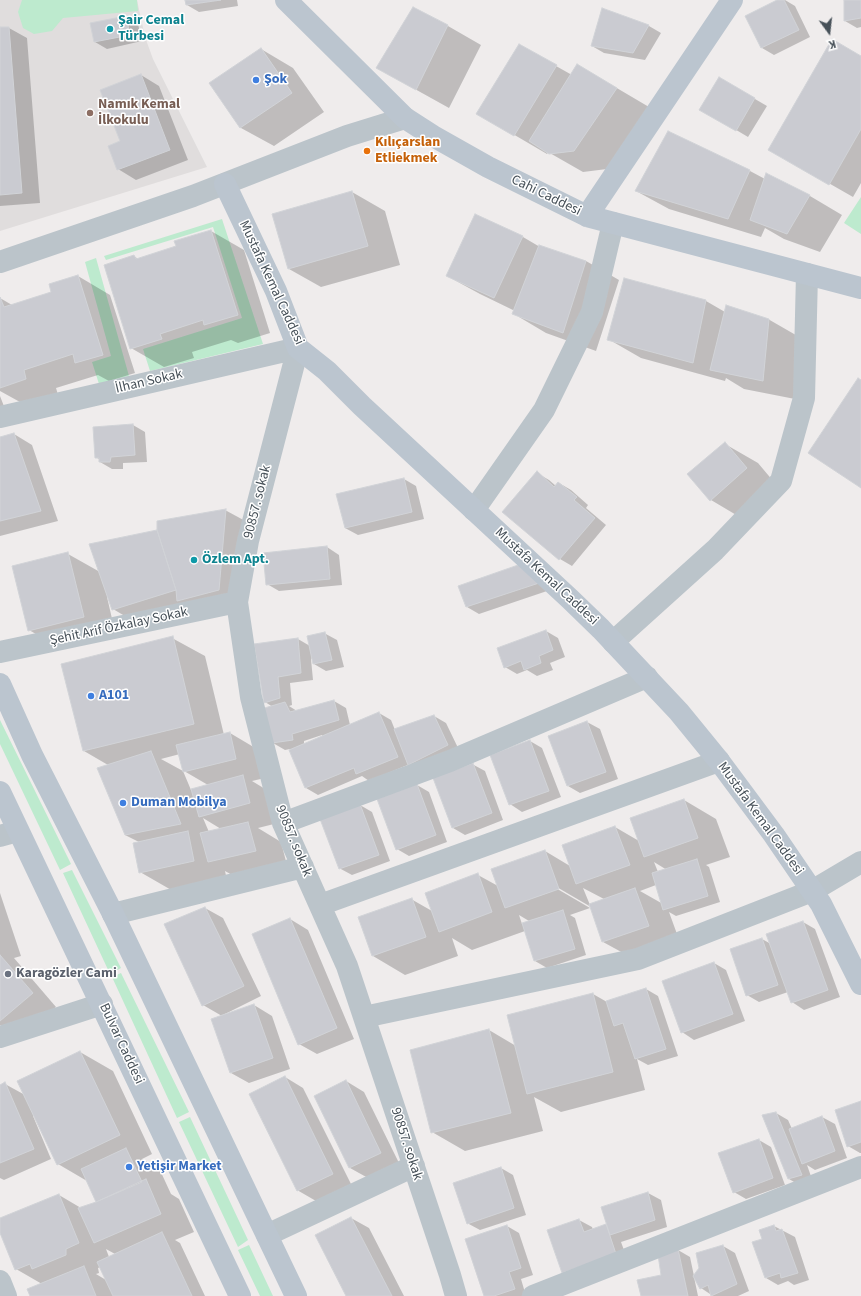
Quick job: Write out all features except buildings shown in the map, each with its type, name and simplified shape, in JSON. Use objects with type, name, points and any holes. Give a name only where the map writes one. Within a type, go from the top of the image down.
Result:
[{"type":"main road","name":"Cahi Caddesi","points":[[286,0],[405,118],[433,136],[488,167],[587,216],[861,288]]},
{"type":"main road","points":[[587,216],[732,0]]},
{"type":"main road","name":"Mustafa Kemal Caddesi","points":[[224,184],[276,291],[298,348],[328,371],[362,406],[575,604],[647,677],[679,712],[719,761],[774,835],[821,904],[861,984]]},
{"type":"main road","points":[[0,684],[32,755],[113,914],[296,1296]]},
{"type":"main road","name":"Bulvar Caddesi","points":[[0,792],[9,833],[102,1004],[240,1296]]},
{"type":"street","points":[[0,262],[193,196],[347,136],[405,118]]},
{"type":"street","points":[[474,510],[544,410],[592,312],[613,223]]},
{"type":"street","points":[[613,642],[715,550],[782,481],[804,398],[807,274]]},
{"type":"street","name":"İlhan Sokak","points":[[0,417],[298,348]]},
{"type":"street","name":"90857. sokak","points":[[298,348],[248,541],[237,602],[251,697],[283,823],[347,966],[456,1296]]},
{"type":"street","name":"Şehit Arif Özkalay Sokak","points":[[0,652],[237,602]]},
{"type":"street","points":[[283,823],[450,761],[647,677]]},
{"type":"street","points":[[320,905],[719,761]]},
{"type":"street","points":[[364,1017],[638,959],[812,891],[861,862]]},
{"type":"street","points":[[113,914],[303,867]]},
{"type":"street","points":[[0,1037],[102,1004]]},
{"type":"street","points":[[267,1235],[414,1166]]},
{"type":"street","points":[[534,1296],[861,1167]]},
{"type":"street","points":[[0,1282],[6,1296]]},
{"type":"shaded area","name":"Namık Kemal İlkokulu","points":[[0,0],[137,0],[145,37],[153,59],[207,167],[0,231]]},
{"type":"green space","points":[[22,0],[137,0],[138,11],[63,18],[52,31],[34,34],[23,28],[18,12]]},
{"type":"green space","points":[[861,197],[861,234],[844,223]]},
{"type":"green space","points":[[222,219],[263,344],[150,371],[143,349],[242,318],[213,227],[106,260],[104,256]]},
{"type":"green space","points":[[96,258],[129,376],[99,384],[92,362],[111,356],[85,262]]},
{"type":"green space","points":[[0,720],[71,864],[60,870],[0,744]]},
{"type":"green space","points":[[72,870],[121,968],[110,974],[63,873]]},
{"type":"green space","points":[[121,973],[189,1112],[177,1118],[112,977]]},
{"type":"green space","points":[[190,1117],[248,1240],[238,1247],[179,1122]]},
{"type":"green space","points":[[249,1245],[273,1296],[260,1296],[238,1250]]},
{"type":"place","name":"Şair Cemal Türbesi","points":[[110,29]]},
{"type":"place","name":"Şok","points":[[256,80]]},
{"type":"place","name":"Namık Kemal İlkokulu","points":[[90,113]]},
{"type":"place","name":"Kılıçarslan Etliekmek","points":[[367,151]]},
{"type":"place","name":"Özlem Apt.","points":[[194,560]]},
{"type":"place","name":"A101","points":[[91,696]]},
{"type":"place","name":"Duman Mobilya","points":[[123,803]]},
{"type":"place","name":"Karagözler Cami","points":[[8,974]]},
{"type":"place","name":"Yetişir Market","points":[[129,1167]]}]
